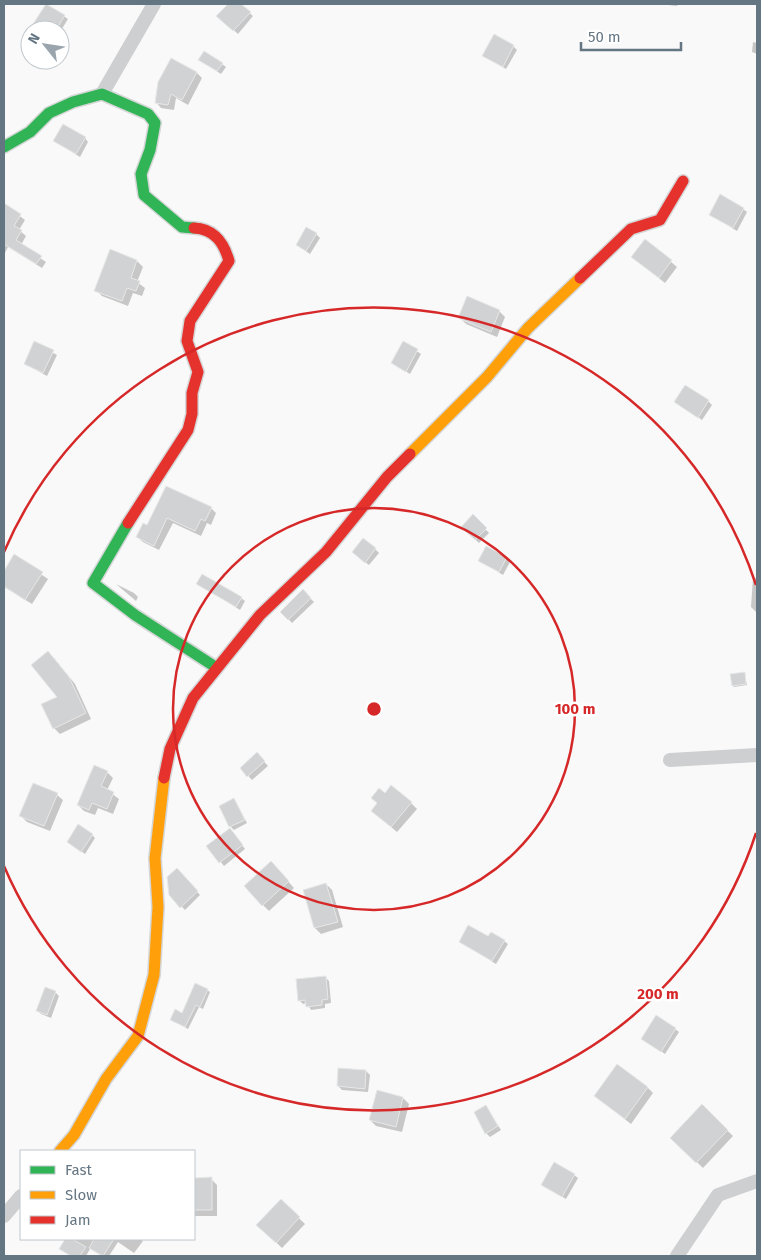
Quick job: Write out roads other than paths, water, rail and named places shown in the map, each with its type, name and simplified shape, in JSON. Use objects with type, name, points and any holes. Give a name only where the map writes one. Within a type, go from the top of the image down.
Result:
[{"type":"street","points":[[102,94],[154,4]]},
{"type":"street","points":[[4,146],[30,132],[49,113],[74,102],[102,94],[148,114],[155,123],[150,150],[141,174],[144,194],[182,227],[204,228],[224,243],[229,261],[190,321],[187,340],[198,372],[192,393],[192,414],[188,430],[120,536],[93,583],[135,615],[217,668]]},
{"type":"street","points":[[61,1150],[74,1135],[106,1079],[138,1036],[154,975],[158,907],[155,858],[161,796],[170,749],[192,698],[260,615],[326,552],[387,477],[487,377],[528,328],[631,229],[660,220],[683,181]]},
{"type":"street","points":[[670,760],[757,755]]},
{"type":"street","points":[[677,1256],[718,1195],[757,1181]]},
{"type":"street","points":[[4,1216],[20,1197]]}]
